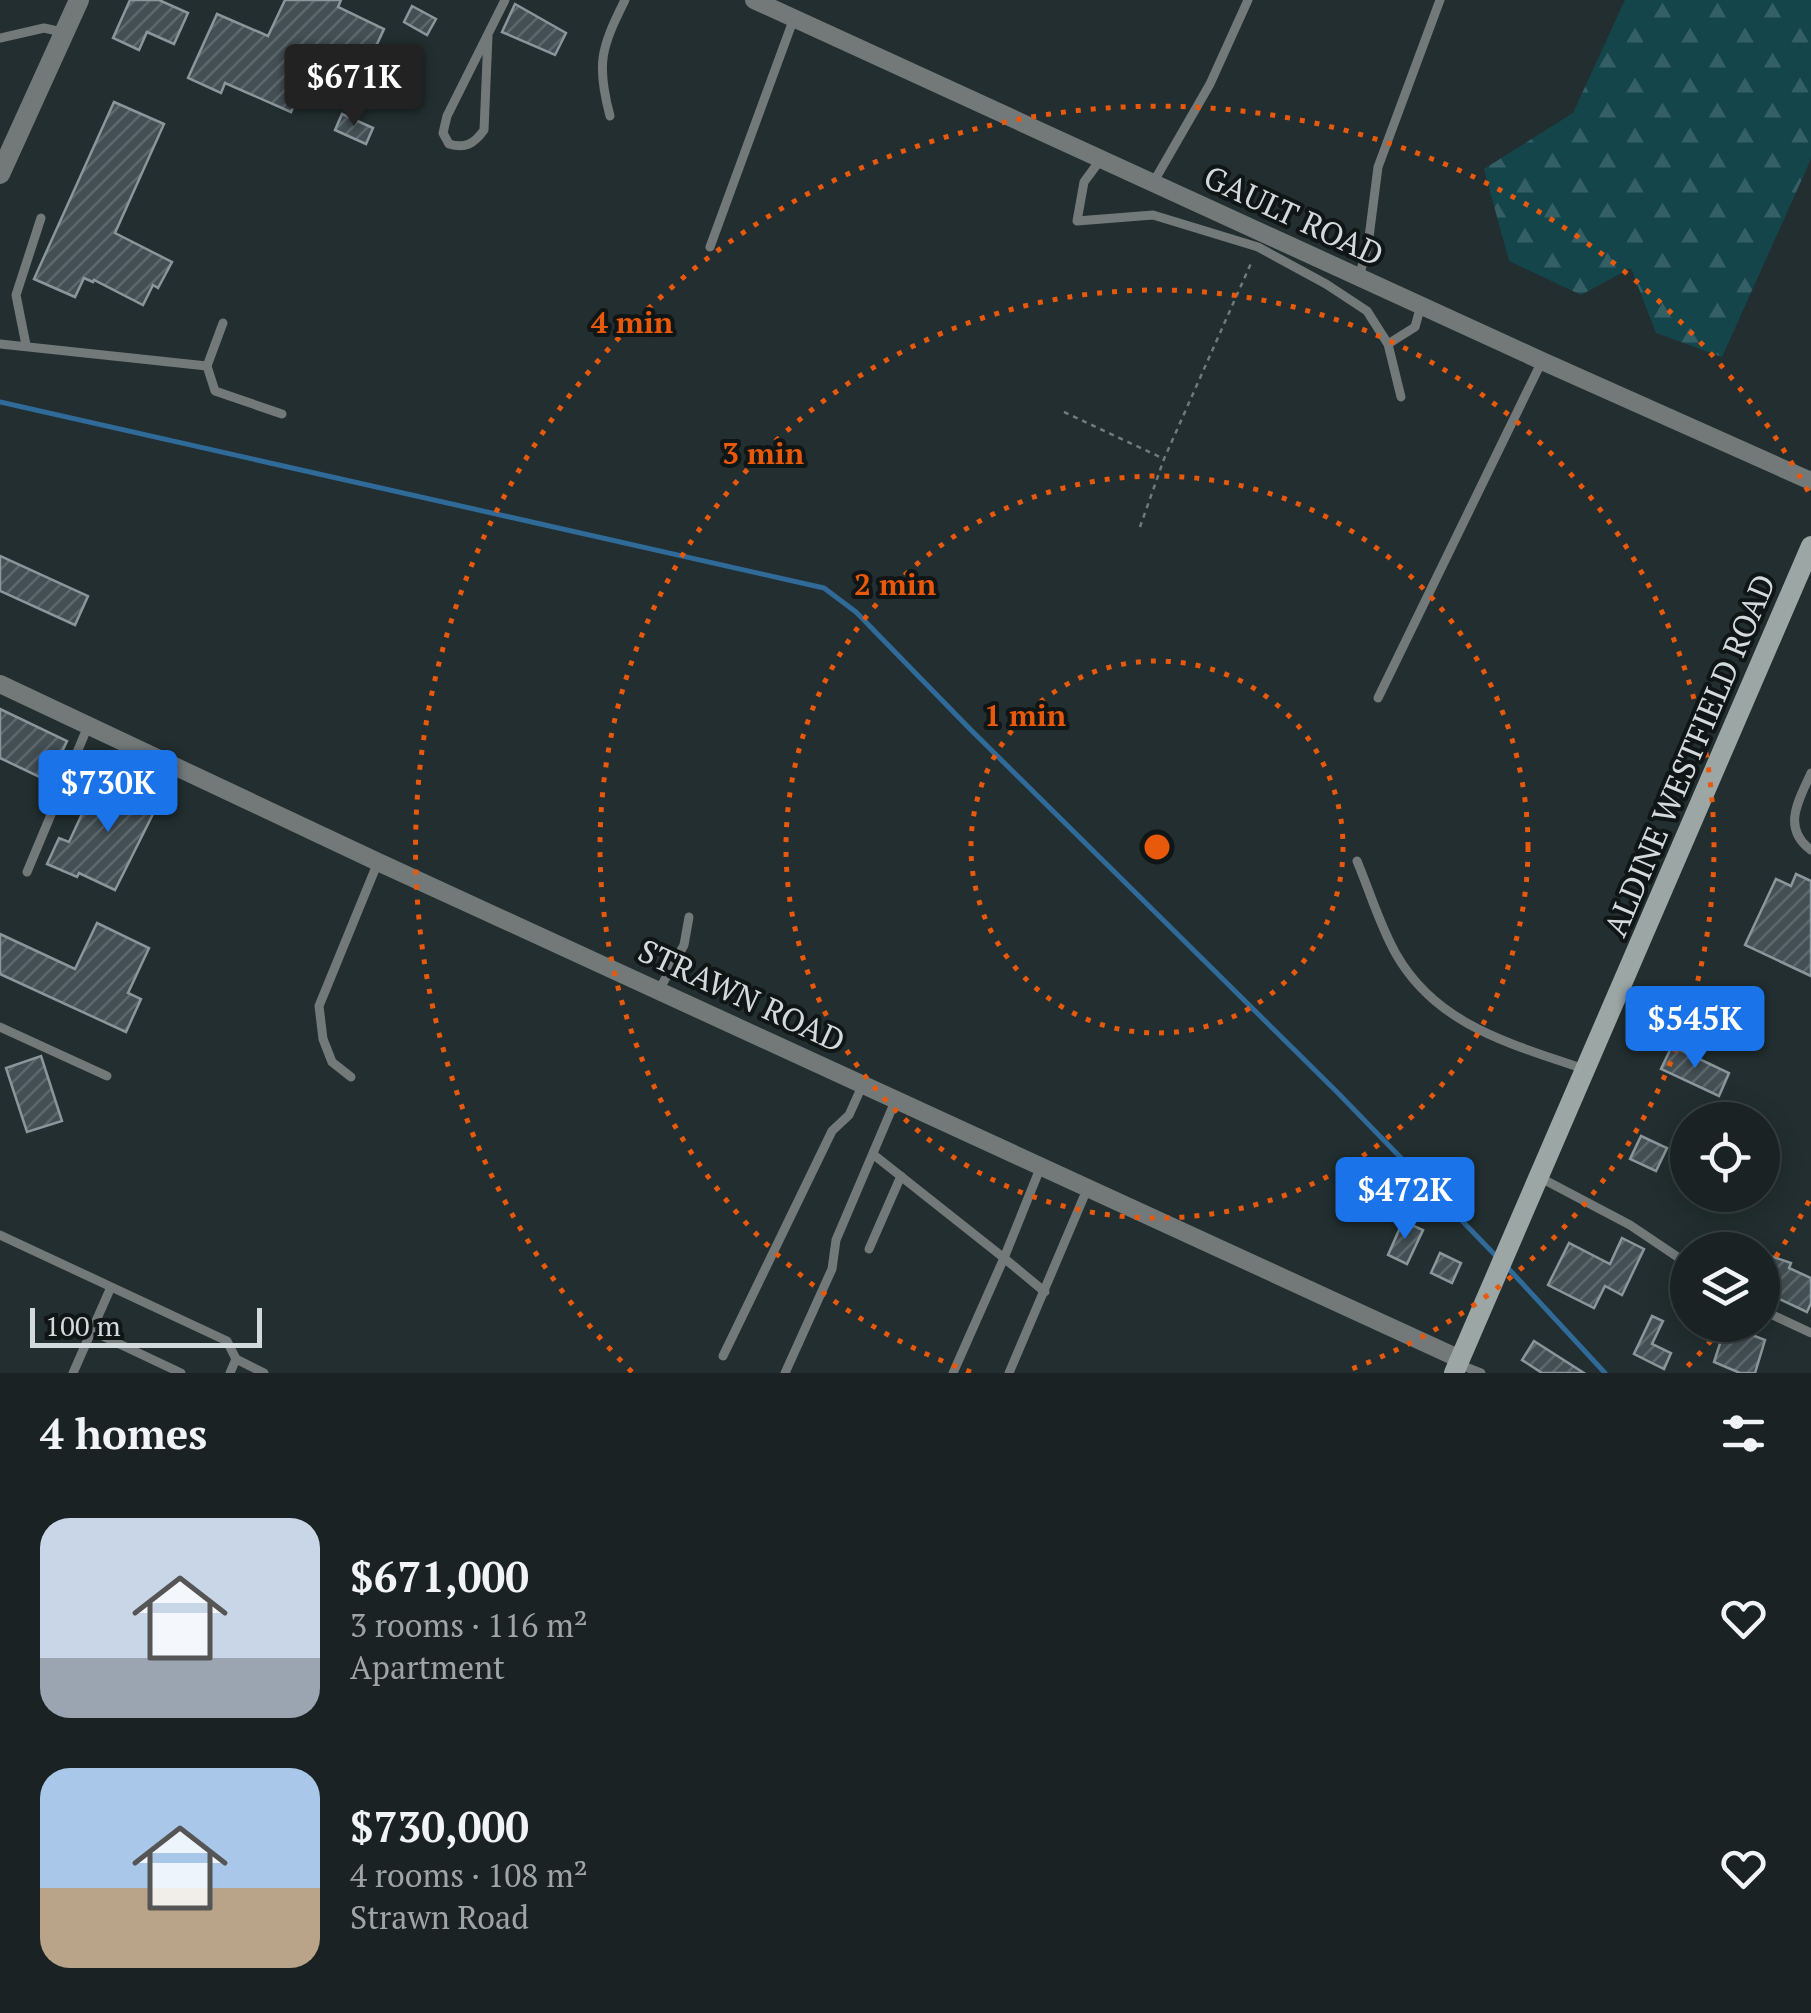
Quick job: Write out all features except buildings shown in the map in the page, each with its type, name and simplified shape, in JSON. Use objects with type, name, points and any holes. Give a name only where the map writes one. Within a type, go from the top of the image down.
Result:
[{"type":"main road","name":"ALDINE WESTFIELD ROAD","points":[[1458,1365],[1811,546]]},
{"type":"street","points":[[0,174],[80,0]]},
{"type":"street","name":"GAULT ROAD","points":[[754,0],[1811,481]]},
{"type":"street","name":"STRAWN ROAD","points":[[0,684],[1041,1166],[1458,1365]]},
{"type":"lane","points":[[488,36],[484,130],[476,141],[461,147],[448,144],[443,133],[447,116],[505,0]]},
{"type":"lane","points":[[610,116],[600,61],[625,0]]},
{"type":"lane","points":[[1153,183],[1210,84],[1248,0]]},
{"type":"lane","points":[[1359,277],[1368,245],[1378,168],[1440,0]]},
{"type":"lane","points":[[710,248],[794,18]]},
{"type":"lane","points":[[0,38],[44,28],[65,32]]},
{"type":"lane","points":[[1101,159],[1084,182],[1077,220],[1153,215],[1258,247],[1326,284],[1367,312],[1388,344],[1402,397]]},
{"type":"lane","points":[[26,345],[16,295],[41,218]]},
{"type":"lane","points":[[1388,344],[1415,327],[1420,306]]},
{"type":"lane","points":[[223,323],[206,366],[215,391],[282,414]]},
{"type":"lane","points":[[0,344],[206,366]]},
{"type":"lane","points":[[1378,698],[1542,361]]},
{"type":"lane","points":[[27,872],[88,726]]},
{"type":"lane","points":[[1811,773],[1792,821],[1797,836],[1811,850]]},
{"type":"lane","points":[[1356,861],[1397,956],[1438,1008],[1494,1037],[1586,1070]]},
{"type":"lane","points":[[350,1077],[332,1062],[322,1039],[319,1006],[378,862]]},
{"type":"lane","points":[[660,990],[684,945],[689,917]]},
{"type":"lane","points":[[0,1026],[106,1076]]},
{"type":"lane","points":[[723,1356],[832,1131],[849,1115],[863,1084]]},
{"type":"lane","points":[[785,1373],[832,1270],[836,1240],[896,1099]]},
{"type":"lane","points":[[874,1155],[1045,1292]]},
{"type":"lane","points":[[953,1373],[1041,1166]]},
{"type":"lane","points":[[869,1249],[902,1176]]},
{"type":"lane","points":[[1539,1177],[1630,1224],[1670,1252]]},
{"type":"lane","points":[[1009,1373],[1088,1188]]},
{"type":"lane","points":[[1,1240],[227,1341],[236,1359],[264,1373]]},
{"type":"lane","points":[[74,1373],[111,1287]]},
{"type":"lane","points":[[1780,1318],[1811,1333]]},
{"type":"lane","points":[[92,1332],[181,1373]]},
{"type":"lane","points":[[230,1373],[236,1359]]},
{"type":"lane","points":[[1458,1365],[1481,1373]]},
{"type":"path","points":[[1140,526],[1164,459],[1258,247]]},
{"type":"path","points":[[1064,412],[1164,459]]},
{"type":"green space","points":[[1625,0],[1811,0],[1811,159],[1722,357],[1656,333],[1631,268],[1581,295],[1509,261],[1484,169],[1573,113]]},
{"type":"waterway","points":[[0,402],[824,588],[856,612],[1499,1259]]},
{"type":"waterway","points":[[1507,1267],[1605,1373]]}]
